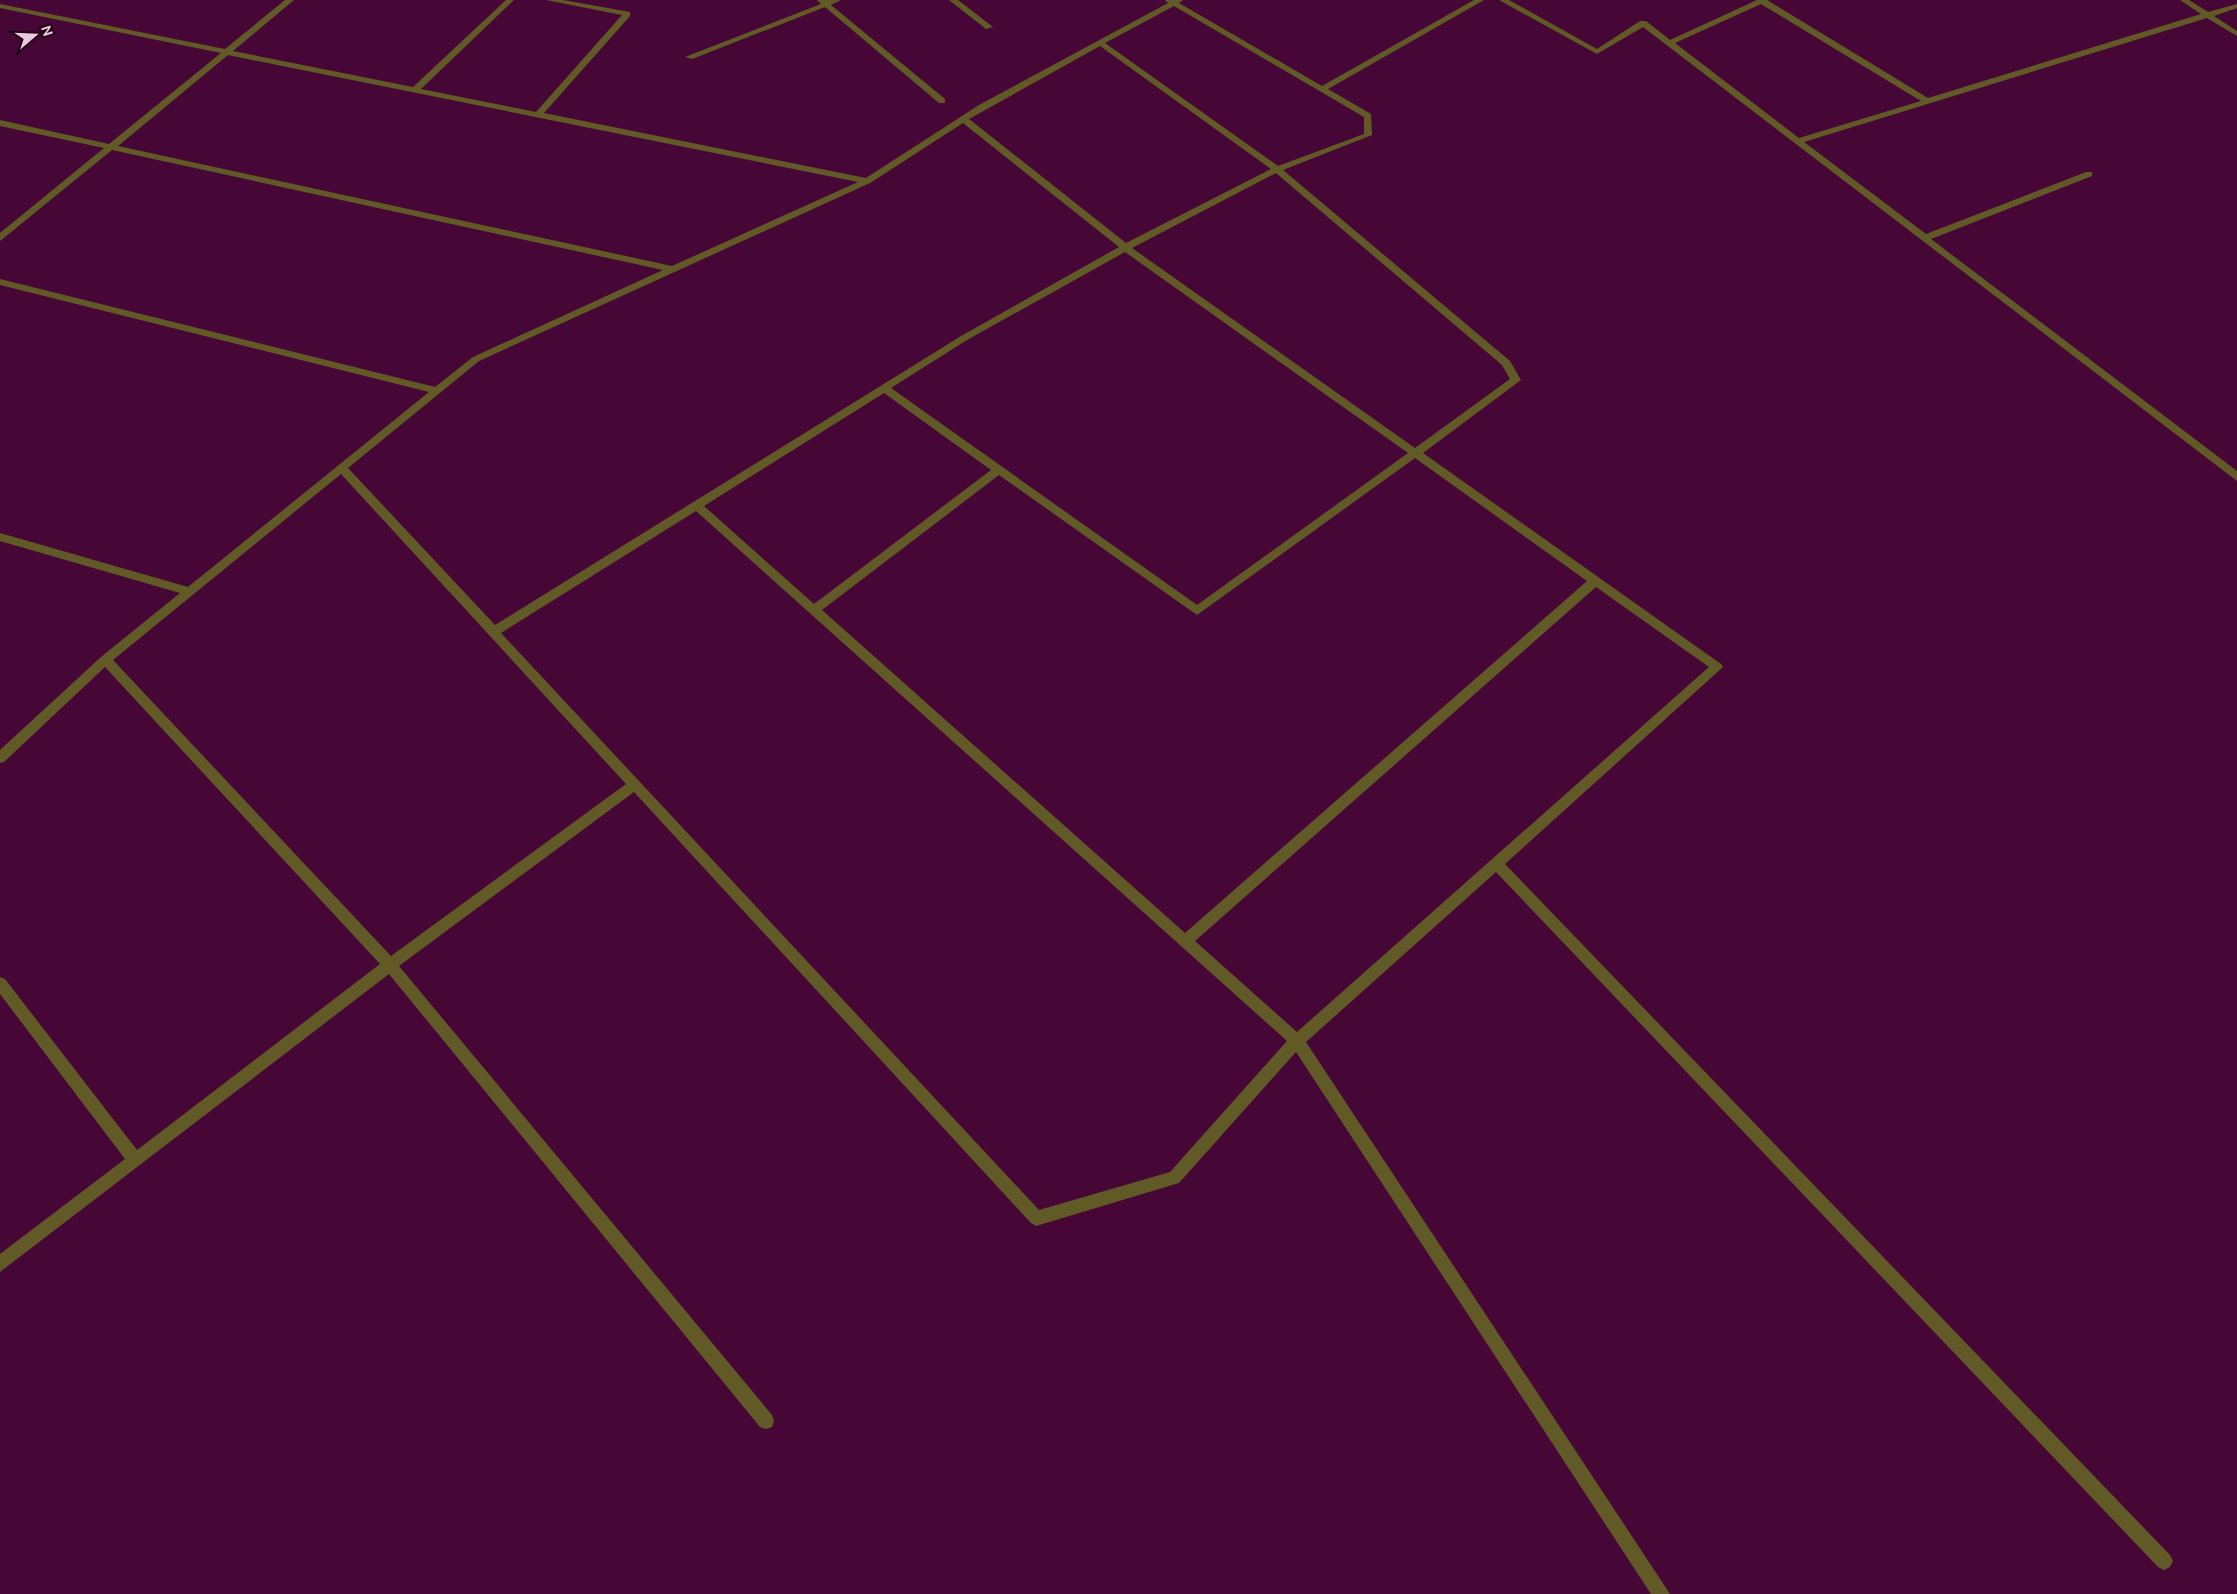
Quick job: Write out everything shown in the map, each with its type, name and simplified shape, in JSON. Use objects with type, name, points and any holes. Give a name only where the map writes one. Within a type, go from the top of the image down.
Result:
[{"type":"street","points":[[0,238],[290,0]]},
{"type":"street","points":[[415,90],[510,0]]},
{"type":"street","points":[[538,115],[627,14],[550,0]]},
{"type":"street","points":[[690,57],[823,2],[837,0]]},
{"type":"street","points":[[953,0],[989,27]]},
{"type":"street","points":[[1322,89],[1480,0]]},
{"type":"street","points":[[1503,0],[1596,52],[1643,23],[2237,477]]},
{"type":"street","points":[[1669,42],[1762,0],[1927,101]]},
{"type":"street","points":[[2184,0],[2237,34]]},
{"type":"street","points":[[0,758],[105,660],[343,469],[476,359],[868,181],[964,119],[1174,1],[1368,116],[1368,135],[1277,169],[1126,248],[964,338],[493,632]]},
{"type":"street","points":[[823,2],[942,101]]},
{"type":"street","points":[[0,6],[868,181]]},
{"type":"street","points":[[1798,141],[2237,6]]},
{"type":"street","points":[[884,388],[1197,611],[1516,380],[1506,363],[1277,169],[1100,43]]},
{"type":"street","points":[[343,469],[1036,1218],[1174,1178],[1297,1041],[1717,667],[1126,248],[964,119]]},
{"type":"street","points":[[0,123],[672,269]]},
{"type":"street","points":[[1925,238],[2089,174]]},
{"type":"street","points":[[0,282],[438,391]]},
{"type":"street","points":[[814,610],[998,471]]},
{"type":"street","points":[[696,505],[1297,1041],[1661,1594]]},
{"type":"street","points":[[0,537],[191,592]]},
{"type":"street","points":[[1185,941],[1595,581]]},
{"type":"street","points":[[105,660],[390,965],[766,1421]]},
{"type":"street","points":[[0,1264],[390,965],[634,784]]},
{"type":"street","points":[[1496,863],[2164,1561]]},
{"type":"street","points":[[0,983],[135,1160]]}]
